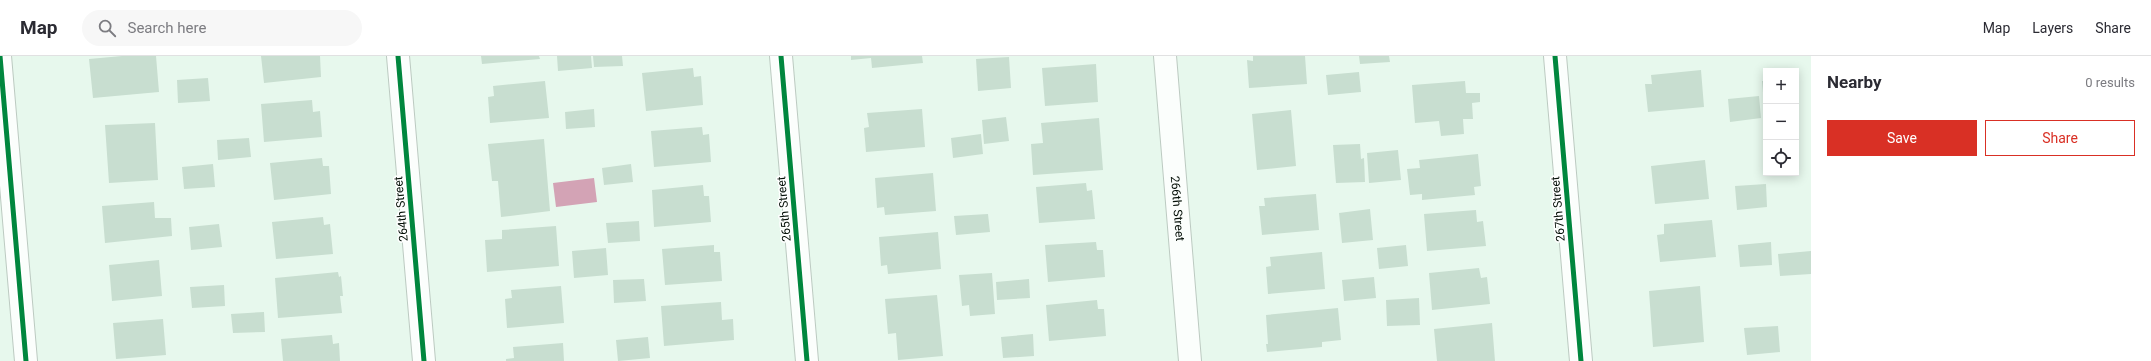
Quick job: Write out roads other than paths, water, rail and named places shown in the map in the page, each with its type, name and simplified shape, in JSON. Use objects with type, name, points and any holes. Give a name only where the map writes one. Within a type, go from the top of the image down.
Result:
[{"type":"street","points":[[0,56],[26,361]]},
{"type":"street","name":"264th Street","points":[[398,56],[424,361]]},
{"type":"street","name":"265th Street","points":[[781,56],[807,361]]},
{"type":"street","name":"266th Street","points":[[1165,56],[1190,361]]},
{"type":"street","name":"267th Street","points":[[1555,56],[1581,361]]}]
